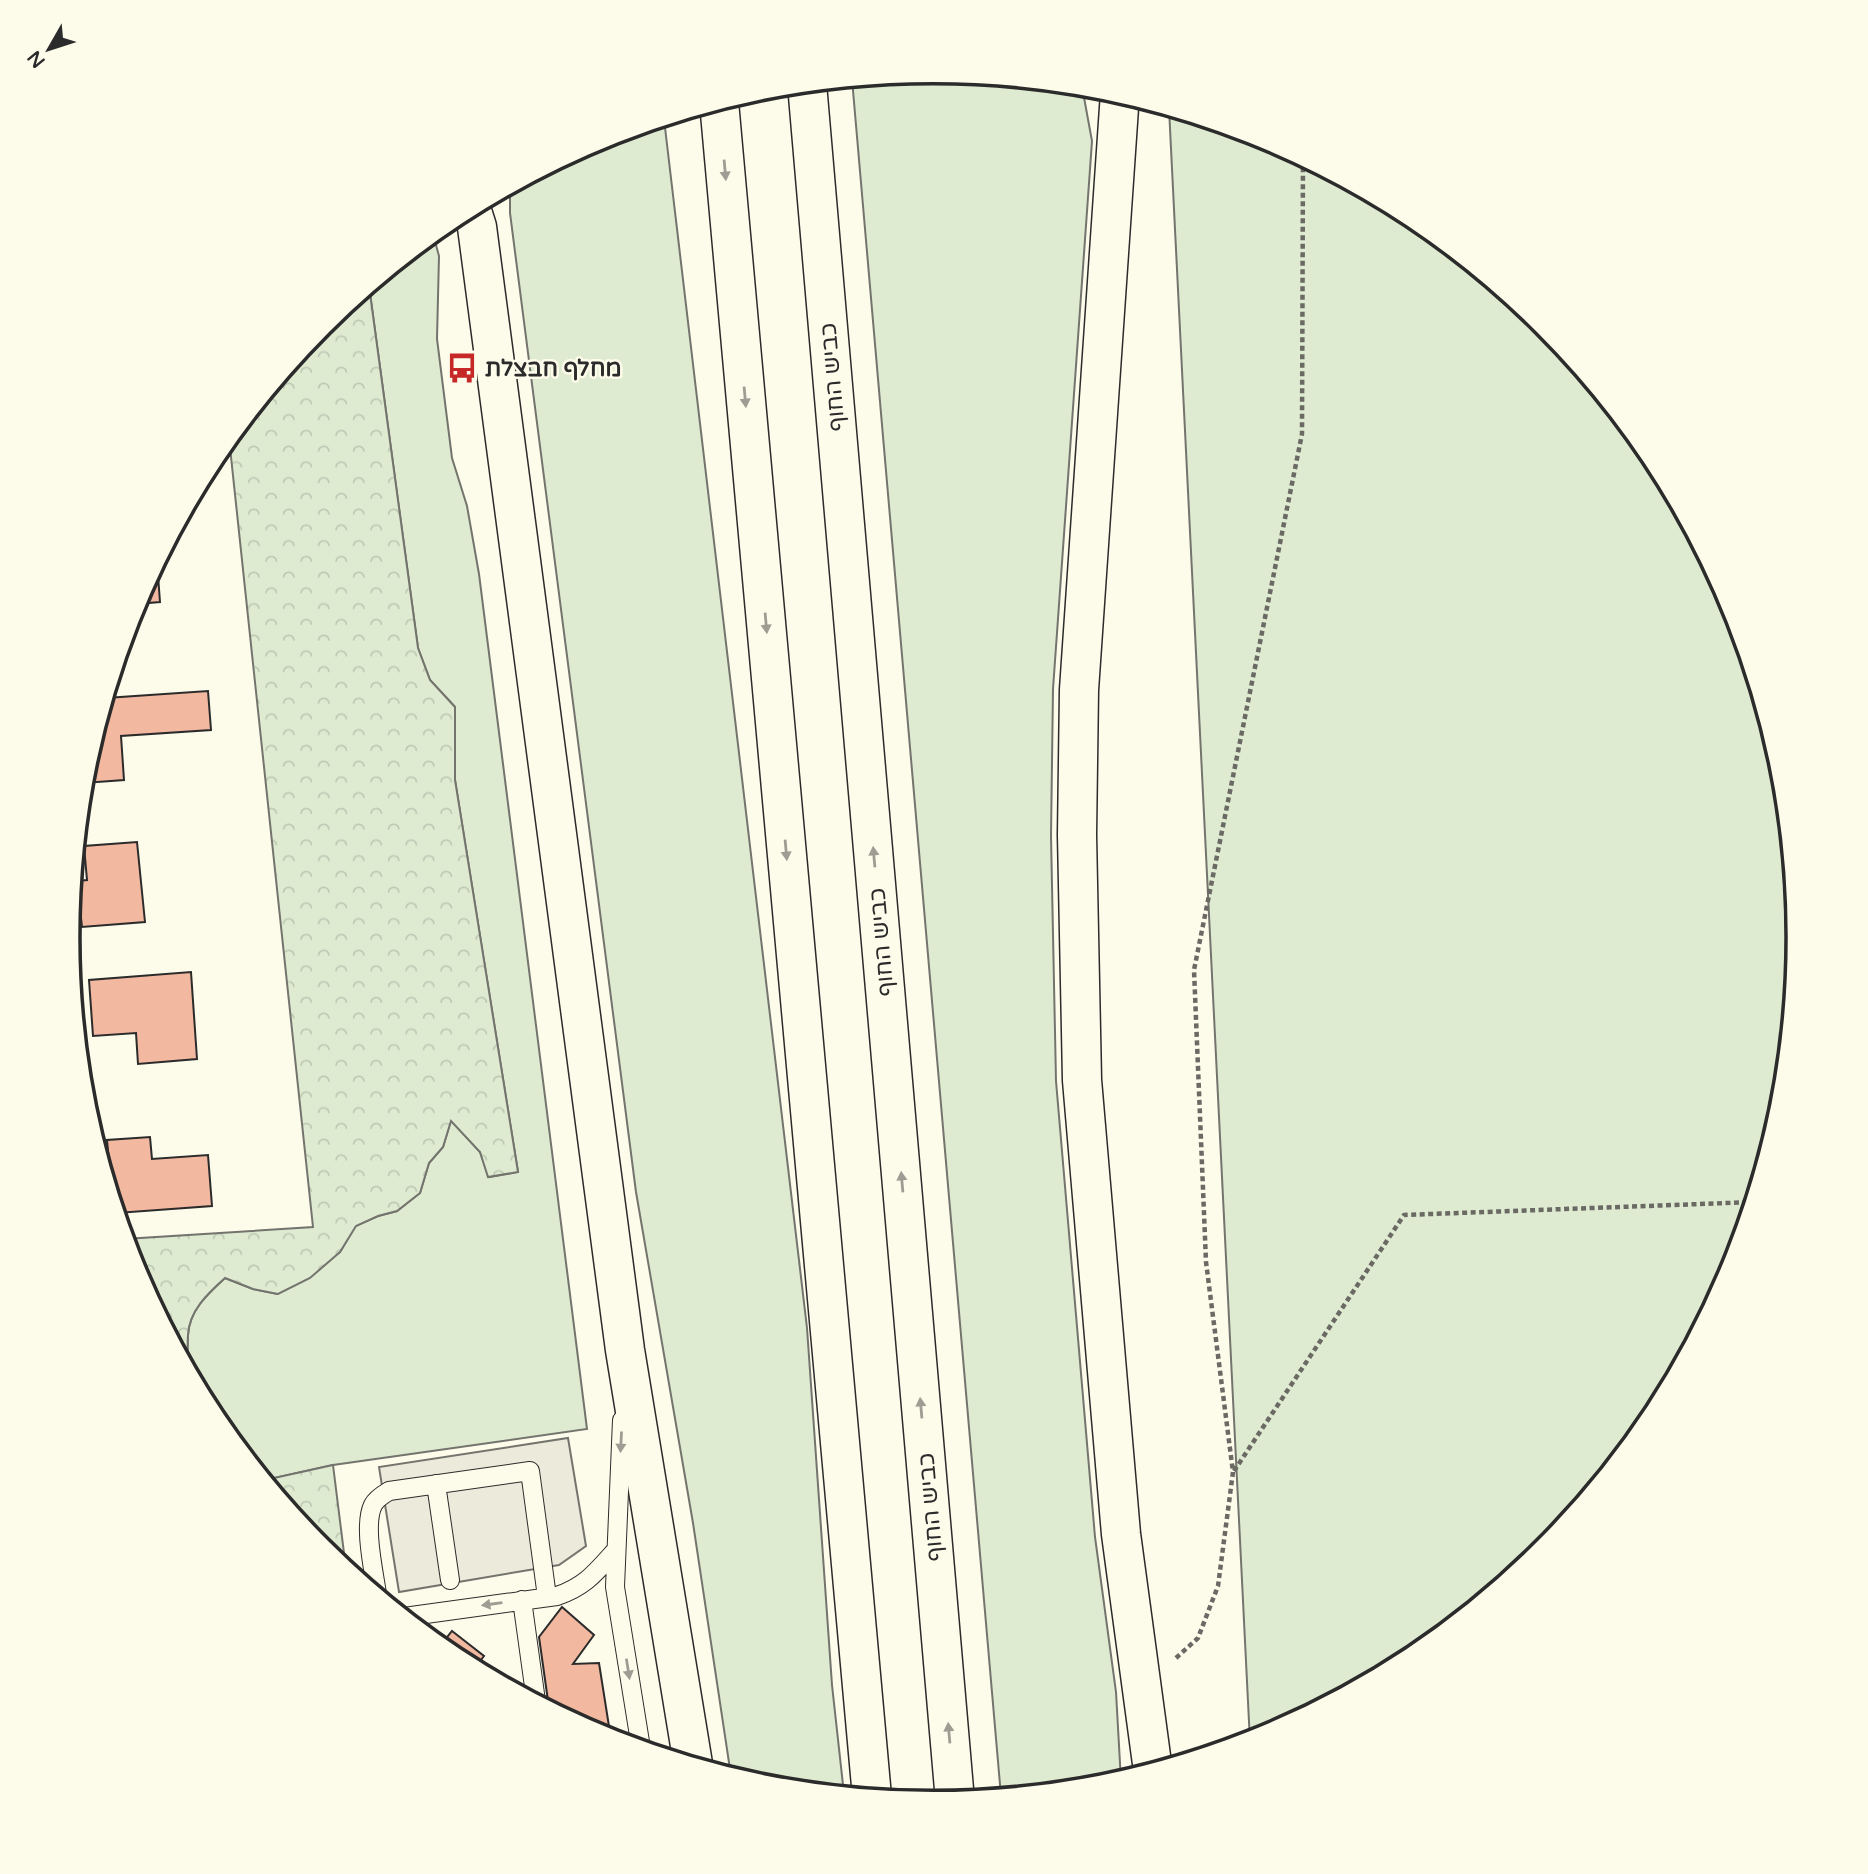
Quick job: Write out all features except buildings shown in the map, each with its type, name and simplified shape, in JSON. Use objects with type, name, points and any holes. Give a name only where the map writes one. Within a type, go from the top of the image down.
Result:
[{"type":"main road","name":"כביש החוף","points":[[808,93],[954,1790]]},
{"type":"main road","points":[[1114,103],[1118,143]]},
{"type":"main road","points":[[1120,104],[1079,690],[1078,848],[1082,1080],[1121,1534],[1152,1762]]},
{"type":"main road","points":[[720,111],[871,1788]]},
{"type":"main road","points":[[476,217],[625,1350],[691,1754]]},
{"type":"lane","points":[[625,1350],[615,1587],[639,1738]]},
{"type":"lane","points":[[376,1583],[369,1524],[373,1505],[389,1491],[530,1471],[547,1597]]},
{"type":"lane","points":[[436,1484],[450,1580]]},
{"type":"lane","points":[[416,1615],[547,1597],[575,1590],[588,1581],[616,1550]]},
{"type":"lane","points":[[522,1600],[535,1690]]},
{"type":"path","points":[[1142,1689],[1198,1638],[1218,1586],[1233,1472],[1206,1262],[1194,970],[1303,434],[1303,168]]},
{"type":"path","points":[[1233,1472],[1404,1215],[1745,1202]]},
{"type":"green space","points":[[878,85],[990,85],[1084,97],[1092,141],[1053,689],[1051,836],[1056,1081],[1095,1537],[1116,1692],[1120,1769],[1000,1788],[853,88]]},
{"type":"green space","points":[[1169,117],[1261,148],[1361,198],[1408,227],[1497,295],[1538,333],[1611,417],[1673,510],[1723,610],[1758,716],[1771,770],[1786,881],[1786,993],[1771,1104],[1758,1158],[1723,1264],[1673,1364],[1644,1411],[1576,1500],[1538,1541],[1454,1614],[1361,1676],[1249,1730]]},
{"type":"green space","points":[[665,127],[807,1328],[832,1685],[843,1785],[767,1774],[729,1765],[693,1523],[636,1192],[510,196],[607,148]]},
{"type":"green space","points":[[436,244],[439,256],[437,339],[452,458],[467,506],[479,574],[587,1429],[333,1465],[274,1478],[224,1411],[187,1349],[189,1326],[200,1303],[225,1278],[253,1289],[277,1294],[340,1252],[355,1226],[397,1211],[420,1193],[429,1163],[443,1147],[451,1120],[480,1152],[489,1177],[518,1172],[455,780],[455,707],[430,680],[418,648],[370,296]]},
{"type":"green space","points":[[370,296],[418,648],[430,680],[455,707],[455,780],[518,1172],[488,1177],[480,1152],[451,1121],[443,1147],[429,1163],[420,1193],[397,1211],[356,1226],[340,1252],[310,1278],[278,1294],[253,1289],[225,1278],[196,1310],[189,1326],[187,1349],[145,1264],[136,1238],[313,1227],[231,454],[292,374],[330,333]]},
{"type":"green space","points":[[333,1465],[344,1554],[292,1500],[274,1478]]},
{"type":"shaded area","points":[[568,1438],[586,1546],[559,1565],[399,1592],[379,1467]]},
{"type":"place","name":"מחלף חבצלת","points":[[462,368]]}]
